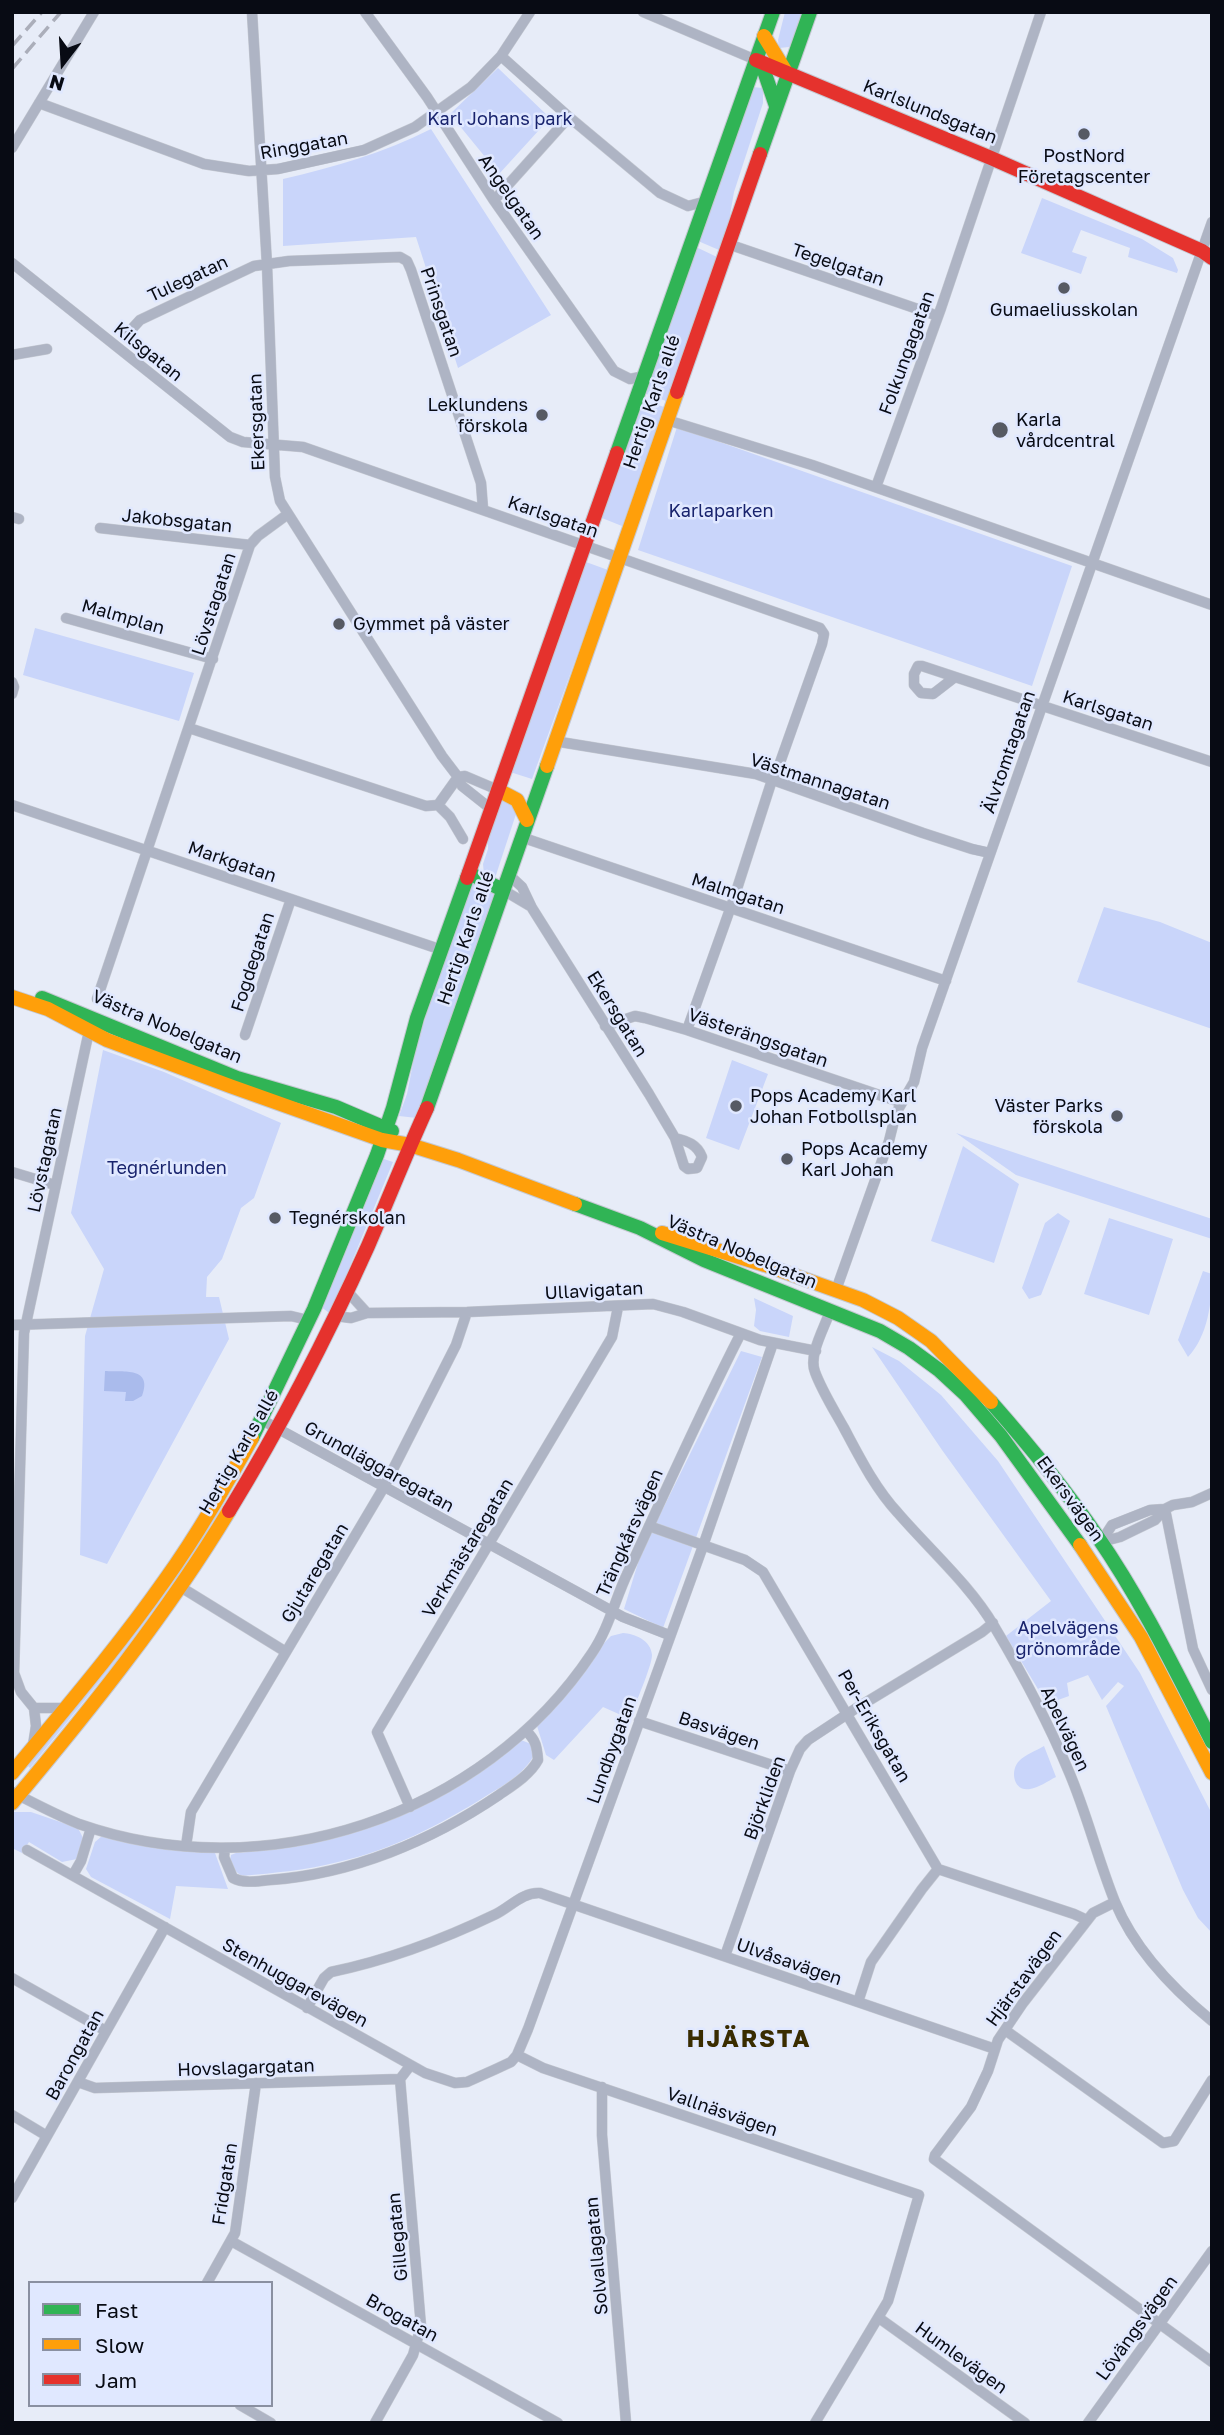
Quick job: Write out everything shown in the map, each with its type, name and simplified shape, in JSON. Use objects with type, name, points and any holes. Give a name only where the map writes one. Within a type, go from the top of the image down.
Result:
[{"type":"main road","name":"Hertig Karls allé","points":[[14,1796],[130,1656],[262,1420],[288,1368],[385,1133],[417,1018],[773,12]]},
{"type":"main road","name":"Hertig Karls allé","points":[[12,1773],[172,1582],[204,1549],[277,1429],[335,1316],[380,1219],[427,1109],[810,12]]},
{"type":"main road","points":[[764,36],[787,73]]},
{"type":"main road","name":"Karlslundsgatan","points":[[756,60],[991,158],[1208,253]]},
{"type":"main road","points":[[756,60],[765,70],[768,92],[776,106]]},
{"type":"main road","points":[[498,790],[512,795],[522,803],[527,820]]},
{"type":"main road","points":[[468,873],[503,890]]},
{"type":"main road","name":"Västra Nobelgatan","points":[[12,988],[73,1009],[172,1053],[237,1077],[316,1100],[410,1145],[640,1228],[681,1250],[830,1311]]},
{"type":"main road","name":"Västra Nobelgatan","points":[[12,996],[48,1009],[107,1040],[230,1086],[385,1133]]},
{"type":"main road","name":"Västra Nobelgatan","points":[[640,1228],[685,1238],[836,1290]]},
{"type":"main road","points":[[830,1311],[836,1290]]},
{"type":"main road","name":"Ekersvägen","points":[[836,1290],[898,1318],[931,1341],[981,1390],[1035,1451],[1101,1542],[1154,1629],[1163,1664]]},
{"type":"main road","name":"Ekersvägen","points":[[830,1311],[880,1331],[909,1348],[965,1394],[1001,1436],[1085,1551],[1141,1637],[1163,1664],[1208,1748],[1212,1773]]},
{"type":"main road","points":[[1085,1551],[1101,1542]]},
{"type":"street","points":[[12,148],[94,12]]},
{"type":"street","name":"Ekersgatan","points":[[252,12],[267,265],[275,477],[280,501],[458,777],[461,786],[491,809]]},
{"type":"street","name":"Angelgatan","points":[[365,12],[437,113],[492,199],[614,371],[630,379],[645,376]]},
{"type":"street","name":"Ringgatan","points":[[39,103],[205,164],[261,171],[364,150],[390,141],[437,113],[471,87],[501,56],[530,12]]},
{"type":"street","name":"Karlslundsgatan","points":[[643,12],[756,60]]},
{"type":"street","name":"Folkungagatan","points":[[876,487],[938,316],[1041,12]]},
{"type":"street","points":[[501,56],[660,193],[688,206],[707,201]]},
{"type":"street","points":[[492,199],[498,196],[569,117]]},
{"type":"street","name":"Älvtomtagatan","points":[[836,1290],[900,1102],[914,1082],[922,1048],[1092,563],[1208,253],[1212,222]]},
{"type":"street","name":"Tegelgatan","points":[[728,244],[938,316]]},
{"type":"street","name":"Prinsgatan","points":[[267,265],[289,261],[393,256],[407,261],[481,483],[483,509]]},
{"type":"street","name":"Kilsgatan","points":[[12,263],[230,437],[243,442],[274,443]]},
{"type":"street","name":"Tulegatan","points":[[129,332],[140,320],[254,266],[267,265]]},
{"type":"street","points":[[12,355],[47,349]]},
{"type":"street","points":[[667,420],[876,487],[1212,605]]},
{"type":"street","name":"Karlsgatan","points":[[274,443],[303,447],[820,628],[823,639],[772,780]]},
{"type":"street","name":"Lövstagatan","points":[[97,999],[250,545],[288,514]]},
{"type":"street","name":"Jakobsgatan","points":[[100,527],[250,545]]},
{"type":"street","name":"Malmplan","points":[[66,618],[213,659]]},
{"type":"street","name":"Karlsgatan","points":[[955,677],[1212,762]]},
{"type":"street","points":[[12,682],[12,694]]},
{"type":"street","points":[[189,728],[426,806],[438,805],[458,777],[465,776],[498,790]]},
{"type":"street","name":"Västmannagatan","points":[[554,741],[756,774],[923,833],[990,853]]},
{"type":"street","points":[[687,1030],[772,780]]},
{"type":"street","name":"Markgatan","points":[[12,805],[442,950]]},
{"type":"street","points":[[438,805],[450,817],[463,839]]},
{"type":"street","name":"Malmgatan","points":[[521,837],[946,981]]},
{"type":"street","name":"Ekersgatan","points":[[508,874],[522,887],[532,908],[675,1138]]},
{"type":"street","name":"Ekersgatan","points":[[503,890],[532,908]]},
{"type":"street","name":"Fogdegatan","points":[[245,1035],[291,899]]},
{"type":"street","name":"Västerängsgatan","points":[[606,1026],[635,1016],[687,1030],[900,1102]]},
{"type":"street","name":"Lövstagatan","points":[[34,1708],[21,1692],[14,1673],[16,1463],[26,1325],[89,1031]]},
{"type":"street","points":[[12,1172],[55,1185]]},
{"type":"street","points":[[347,1291],[366,1313]]},
{"type":"street","name":"Ullavigatan","points":[[335,1316],[351,1318],[366,1313],[467,1312],[653,1304],[773,1343],[816,1351]]},
{"type":"street","name":"Verkmästaregatan","points":[[410,1807],[377,1732],[612,1337],[618,1307]]},
{"type":"street","name":"Apelvägen","points":[[830,1311],[813,1368],[873,1481],[993,1623],[1045,1719],[1070,1774],[1115,1902],[1138,1941],[1156,1964],[1175,1987],[1212,2021]]},
{"type":"street","name":"Gjutaregatan","points":[[186,1846],[191,1812],[384,1487],[456,1345],[467,1312]]},
{"type":"street","points":[[12,1325],[291,1316],[308,1320]]},
{"type":"street","name":"Trängkårsvägen","points":[[14,1796],[91,1828],[122,1836],[186,1846],[225,1848],[269,1845],[324,1836],[380,1821],[474,1771],[526,1731],[555,1701],[603,1636],[625,1578],[741,1333]]},
{"type":"street","name":"Lundbygatan","points":[[517,2054],[703,1546],[773,1343]]},
{"type":"street","name":"Grundläggaregatan","points":[[262,1420],[612,1612],[669,1635]]},
{"type":"street","points":[[1101,1542],[1120,1537],[1155,1520],[1173,1505],[1192,1502],[1212,1493]]},
{"type":"street","points":[[1166,1509],[1193,1649],[1212,1690]]},
{"type":"street","name":"Per-Eriksgatan","points":[[649,1526],[745,1560],[763,1572],[938,1870]]},
{"type":"street","points":[[172,1582],[286,1651]]},
{"type":"street","name":"Björkliden","points":[[725,1956],[800,1749],[808,1740],[993,1623]]},
{"type":"street","points":[[33,1745],[36,1726],[34,1708],[64,1708]]},
{"type":"street","name":"Basvägen","points":[[639,1721],[790,1771]]},
{"type":"street","points":[[225,1848],[226,1864],[233,1878],[249,1882],[318,1873],[400,1849],[458,1821],[527,1774],[538,1760],[534,1738],[526,1731]]},
{"type":"street","points":[[72,1875],[81,1861],[91,1828]]},
{"type":"street","points":[[27,1850],[165,1927]]},
{"type":"street","points":[[858,2002],[871,1962],[938,1870],[1087,1920]]},
{"type":"street","name":"Ulvåsavägen","points":[[307,2008],[324,1978],[331,1972],[395,1957],[436,1942],[533,1893],[995,2049]]},
{"type":"street","name":"Hjärstavägen","points":[[1115,1902],[1099,1909],[1087,1920],[1023,2003],[995,2049],[971,2107],[934,2159],[1159,2324]]},
{"type":"street","name":"Stenhuggarevägen","points":[[165,1927],[410,2066]]},
{"type":"street","name":"Barongatan","points":[[12,2198],[165,1927]]},
{"type":"street","points":[[12,1978],[106,2031]]},
{"type":"street","points":[[1005,2030],[1163,2143],[1174,2141],[1212,2080]]},
{"type":"street","points":[[400,2079],[410,2066],[456,2083],[467,2082],[511,2062],[517,2054]]},
{"type":"street","name":"Vallnäsvägen","points":[[517,2054],[543,2068],[919,2195],[895,2281],[879,2318]]},
{"type":"street","name":"Hovslagargatan","points":[[78,2082],[96,2088],[400,2079]]},
{"type":"street","name":"Gillegatan","points":[[375,2423],[414,2355],[421,2326],[400,2079]]},
{"type":"street","name":"Fridgatan","points":[[208,2281],[235,2233],[256,2083]]},
{"type":"street","name":"Solvallagatan","points":[[602,2087],[603,2135],[626,2423]]},
{"type":"street","points":[[12,2115],[47,2136]]},
{"type":"street","name":"Brogatan","points":[[231,2241],[558,2423]]},
{"type":"street","name":"Lövängsvägen","points":[[1088,2423],[1212,2251]]},
{"type":"street","points":[[815,2423],[879,2318]]},
{"type":"street","name":"Humlevägen","points":[[879,2318],[1025,2423]]},
{"type":"street","points":[[1159,2324],[1212,2362]]},
{"type":"street","points":[[243,2407],[271,2423]]},
{"type":"green space","points":[[785,12],[802,12],[791,44],[789,47],[779,48],[778,40]]},
{"type":"green space","name":"Karl Johans park","points":[[498,68],[550,118],[499,174],[450,114]]},
{"type":"green space","points":[[752,87],[763,88],[763,103],[734,192],[729,221],[719,250],[698,241]]},
{"type":"green space","points":[[431,129],[551,315],[458,368],[416,237],[283,246],[283,179],[358,158]]},
{"type":"green space","points":[[1042,198],[1142,239],[1173,258],[1177,273],[1128,257],[1130,248],[1081,230],[1072,252],[1087,257],[1081,274],[1021,253]]},
{"type":"green space","points":[[696,247],[717,257],[666,401],[646,394]]},
{"type":"green space","points":[[644,400],[664,407],[622,526],[602,518]]},
{"type":"green space","name":"Karlaparken","points":[[677,427],[1072,566],[1032,686],[638,550]]},
{"type":"green space","points":[[586,562],[608,570],[532,779],[510,772]]},
{"type":"green space","points":[[35,628],[194,673],[179,721],[23,675]]},
{"type":"green space","points":[[501,801],[511,802],[517,810],[495,878],[491,879],[484,875],[483,864],[488,849],[488,833]]},
{"type":"green space","points":[[471,881],[476,886],[494,892],[495,896],[417,1118],[399,1116],[407,1094],[417,1043]]},
{"type":"green space","points":[[1104,907],[1160,922],[1212,943],[1212,1029],[1077,982]]},
{"type":"green space","name":"Tegnérlunden","points":[[103,1050],[164,1072],[281,1123],[254,1198],[241,1208],[222,1259],[207,1277],[206,1297],[219,1297],[229,1339],[107,1564],[80,1555],[85,1336],[104,1269],[71,1213]]},
{"type":"green space","name":"Pops Academy Karl Johan Fotbollsplan","points":[[732,1060],[768,1074],[739,1150],[706,1138]]},
{"type":"green space","points":[[956,1133],[1212,1219],[1212,1239],[1016,1175]]},
{"type":"green space","points":[[963,1146],[1019,1184],[994,1263],[931,1241]]},
{"type":"green space","points":[[381,1158],[393,1162],[331,1312],[328,1312],[321,1307]]},
{"type":"green space","points":[[1058,1213],[1070,1221],[1041,1295],[1029,1299],[1022,1288],[1045,1223]]},
{"type":"green space","points":[[1109,1218],[1173,1239],[1149,1315],[1084,1294]]},
{"type":"green space","points":[[1203,1271],[1212,1274],[1210,1307],[1200,1339],[1188,1357],[1178,1340]]},
{"type":"green space","points":[[754,1298],[793,1316],[789,1337],[760,1331],[754,1326]]},
{"type":"green space","name":"Apelvägens grönområde","points":[[872,1347],[899,1361],[941,1395],[998,1461],[1140,1673],[1212,1814],[1212,1933],[1198,1918],[1183,1890],[1106,1706],[1124,1686],[1118,1682],[1102,1700],[1088,1675],[1067,1683],[1069,1696],[1047,1704],[1006,1636],[1051,1601],[942,1450]]},
{"type":"green space","points":[[741,1351],[762,1357],[663,1628],[624,1609],[641,1553]]},
{"type":"green space","points":[[165,1589],[168,1591],[123,1653],[30,1768],[28,1766]]},
{"type":"green space","points":[[623,1633],[637,1636],[646,1642],[652,1655],[630,1719],[603,1707],[554,1760],[546,1755],[537,1726],[568,1693],[604,1643],[611,1636]]},
{"type":"green space","points":[[521,1740],[531,1744],[534,1755],[525,1768],[499,1788],[415,1835],[358,1857],[290,1871],[242,1876],[231,1865],[231,1855],[236,1853],[318,1842],[388,1820],[454,1787]]},
{"type":"green space","points":[[1044,1746],[1056,1777],[1033,1788],[1020,1787],[1014,1775],[1016,1765],[1025,1756]]},
{"type":"green space","points":[[12,1812],[31,1812],[78,1828],[83,1838],[77,1859],[62,1862],[29,1842],[22,1853],[12,1848]]},
{"type":"green space","points":[[102,1836],[167,1849],[215,1853],[228,1889],[176,1886],[170,1919],[91,1877],[86,1869],[95,1842]]},
{"type":"shaded area","points":[[105,1371],[135,1373],[140,1376],[144,1380],[142,1396],[133,1401],[125,1401],[126,1392],[104,1391]]},
{"type":"railway","points":[[12,46],[42,12]]},
{"type":"railway","points":[[12,69],[61,12]]},
{"type":"traffic: fast","points":[[617,453],[773,12]]},
{"type":"traffic: fast","points":[[760,154],[810,12]]},
{"type":"traffic: fast","points":[[757,61],[764,71],[776,106]]},
{"type":"traffic: fast","points":[[427,1108],[547,766]]},
{"type":"traffic: fast","points":[[469,873],[503,890]]},
{"type":"traffic: fast","points":[[252,1438],[314,1309],[377,1155],[393,1108],[417,1018],[467,878]]},
{"type":"traffic: fast","points":[[42,998],[237,1078],[336,1107],[392,1131]]},
{"type":"traffic: fast","points":[[575,1204],[640,1228],[704,1260],[880,1331],[909,1348],[965,1394],[1001,1436],[1080,1545]]},
{"type":"traffic: fast","points":[[991,1402],[1059,1484],[1113,1561],[1158,1637],[1212,1742]]},
{"type":"traffic: slow","points":[[764,36],[786,72]]},
{"type":"traffic: slow","points":[[547,766],[677,392]]},
{"type":"traffic: slow","points":[[498,790],[517,800],[527,820]]},
{"type":"traffic: slow","points":[[12,997],[48,1009],[107,1040],[230,1086],[382,1140],[410,1145],[458,1160],[575,1204]]},
{"type":"traffic: slow","points":[[662,1233],[765,1265],[863,1300],[898,1318],[931,1341],[991,1402]]},
{"type":"traffic: slow","points":[[12,1773],[110,1654],[165,1580],[200,1528],[252,1438]]},
{"type":"traffic: slow","points":[[12,1803],[126,1661],[205,1550],[229,1511]]},
{"type":"traffic: slow","points":[[1080,1545],[1141,1637],[1212,1773]]},
{"type":"traffic: jam","points":[[756,60],[991,158],[1202,251],[1212,258]]},
{"type":"traffic: jam","points":[[677,392],[760,154]]},
{"type":"traffic: jam","points":[[467,878],[617,453]]},
{"type":"traffic: jam","points":[[229,1511],[303,1381],[336,1314],[427,1108]]},
{"type":"place","name":"PostNord Företagscenter","points":[[1084,134]]},
{"type":"place","name":"Gumaeliusskolan","points":[[1064,288]]},
{"type":"place","name":"Leklundens förskola","points":[[542,415]]},
{"type":"place","name":"Karla vårdcentral","points":[[1000,430]]},
{"type":"place","name":"Gymmet på väster","points":[[339,624]]},
{"type":"place","name":"Pops Academy Karl Johan Fotbollsplan","points":[[736,1106]]},
{"type":"place","name":"Väster Parks förskola","points":[[1117,1116]]},
{"type":"place","name":"Pops Academy Karl Johan","points":[[787,1159]]},
{"type":"place","name":"Tegnérskolan","points":[[275,1218]]},
{"type":"district","name":"HJÄRSTA","points":[[749,2039]]}]
